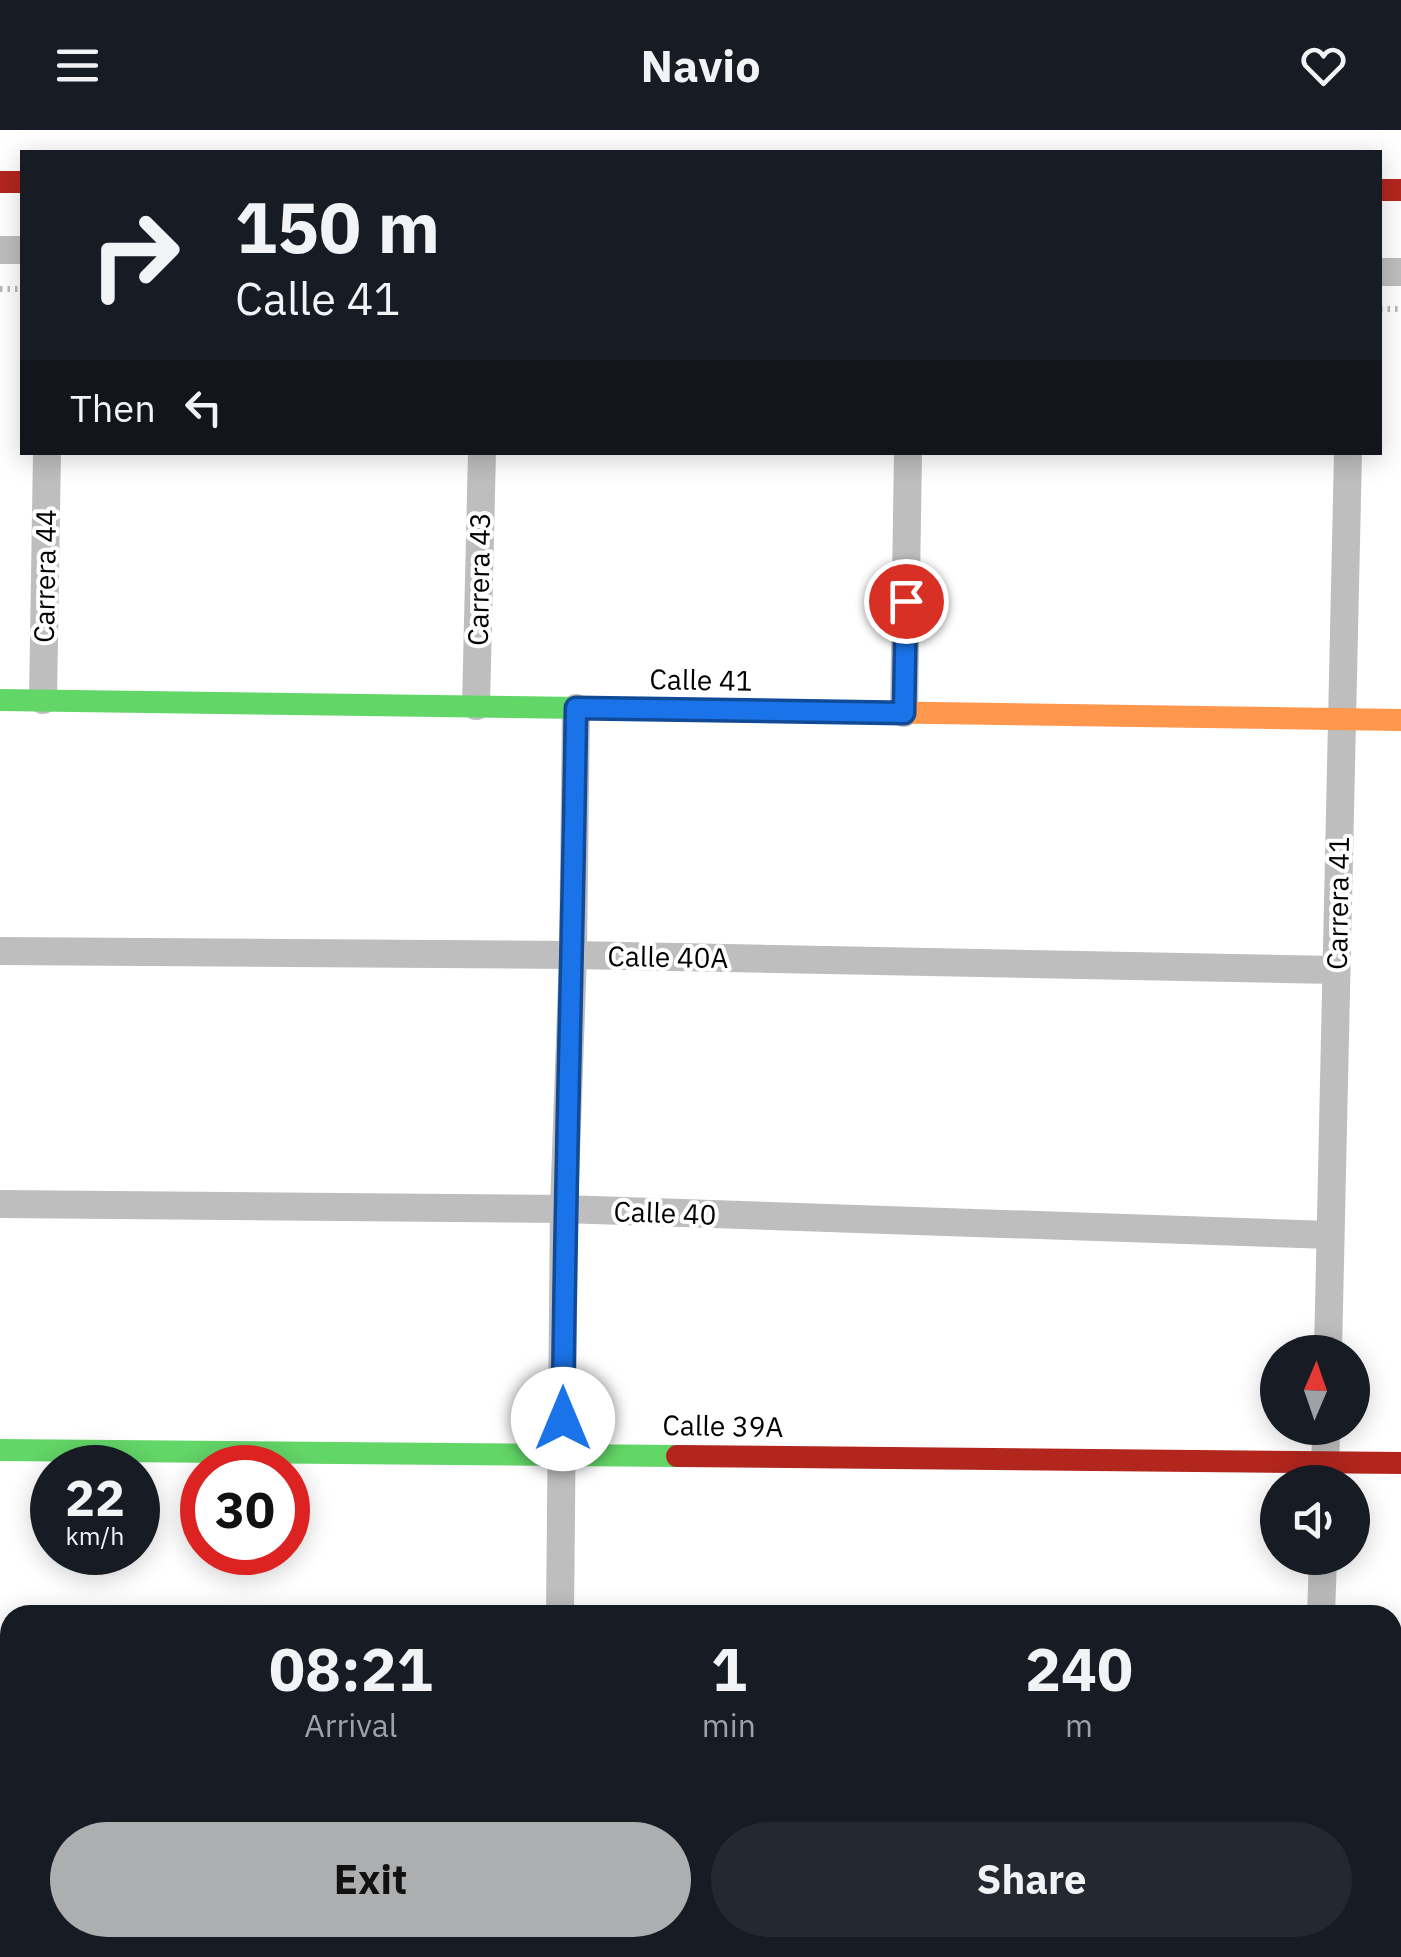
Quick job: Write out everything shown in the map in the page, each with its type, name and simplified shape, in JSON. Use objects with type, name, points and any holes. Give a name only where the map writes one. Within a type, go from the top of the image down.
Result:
[{"type":"street","name":"Carrera 44","points":[[43,700],[47,455]]},
{"type":"street","name":"Carrera 43","points":[[476,706],[482,455]]},
{"type":"street","points":[[904,713],[908,455]]},
{"type":"street","name":"Carrera 41","points":[[1328,1335],[1348,455]]},
{"type":"street","name":"Calle 41","points":[[0,700],[1401,720]]},
{"type":"street","points":[[560,1605],[564,1209],[576,708]]},
{"type":"street","name":"Calle 40A","points":[[0,951],[573,955],[1336,970]]},
{"type":"street","name":"Calle 40","points":[[0,1204],[564,1209],[1330,1235]]},
{"type":"street","name":"Calle 39A","points":[[0,1450],[563,1454],[1260,1470]]},
{"type":"street","points":[[1370,1467],[1401,1463]]},
{"type":"street","points":[[1321,1605],[1322,1575]]},
{"type":"traffic: fast","points":[[0,700],[865,712]]},
{"type":"traffic: fast","points":[[0,1450],[677,1456]]},
{"type":"traffic: slow","points":[[865,712],[1401,720]]},
{"type":"traffic: jam","points":[[0,182],[20,182]]},
{"type":"traffic: jam","points":[[1382,190],[1401,190]]},
{"type":"traffic: jam","points":[[677,1456],[1401,1463]]},
{"type":"route","points":[[563,1419],[576,708],[904,713],[906,601]]}]
